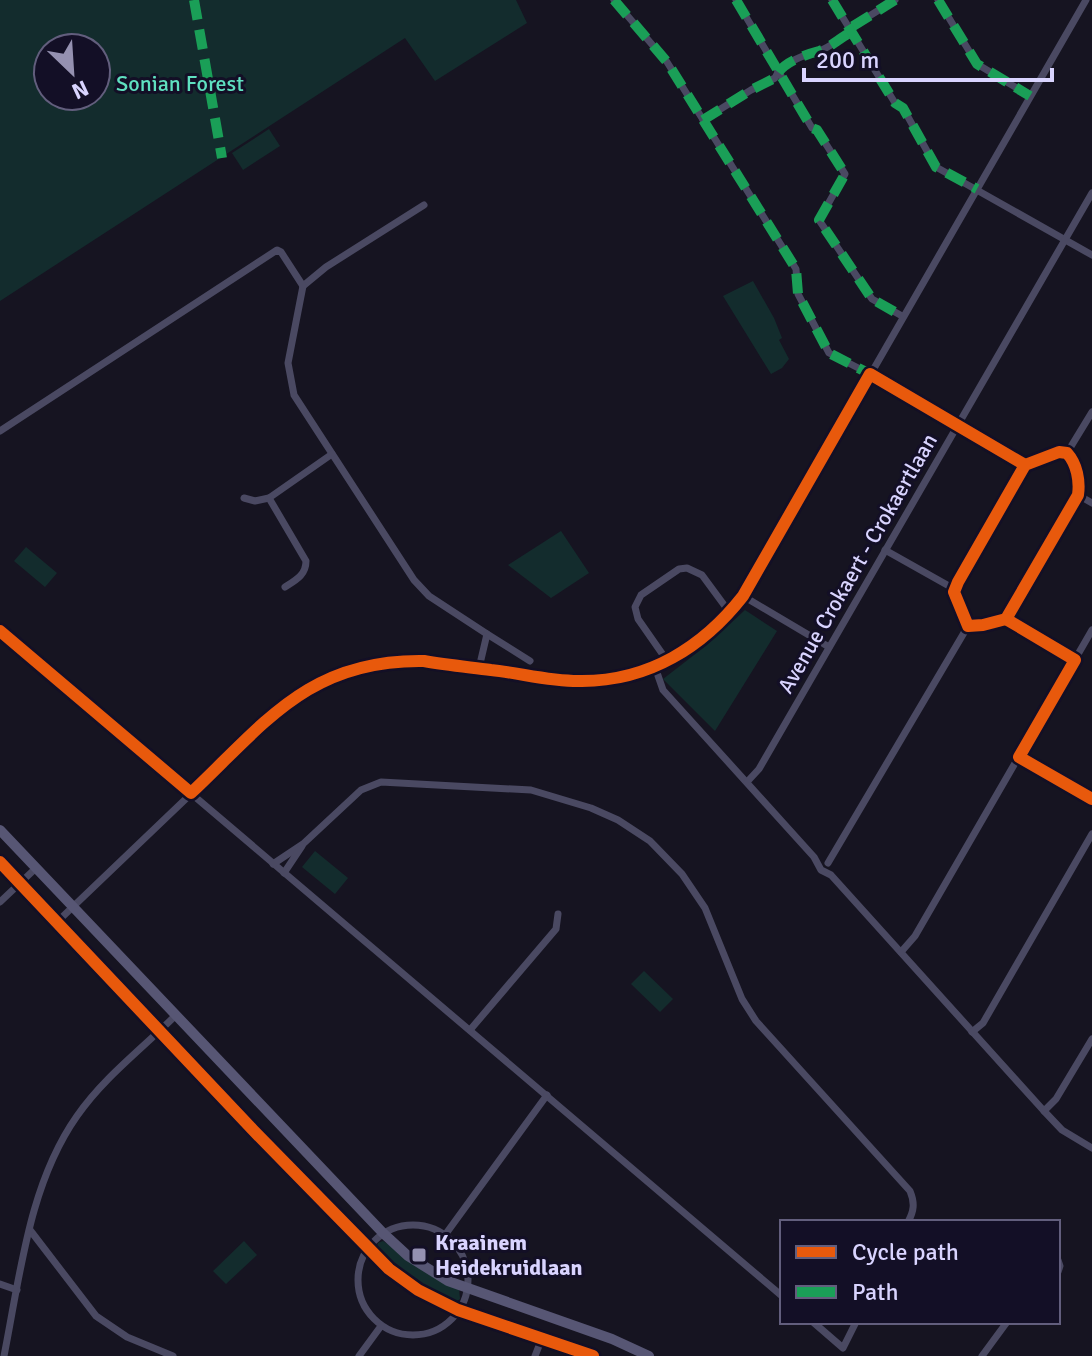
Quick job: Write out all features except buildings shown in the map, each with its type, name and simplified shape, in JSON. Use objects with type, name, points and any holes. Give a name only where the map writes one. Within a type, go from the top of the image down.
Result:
[{"type":"street","points":[[614,0],[667,62],[796,269],[798,294],[829,353],[1025,465]]},
{"type":"street","points":[[736,0],[812,128],[817,130],[845,174],[819,220],[872,299],[902,316]]},
{"type":"street","points":[[832,0],[895,103],[903,108],[936,167],[1092,255]]},
{"type":"street","points":[[703,120],[775,78],[778,71],[811,51],[818,51],[848,34],[850,28],[895,0]]},
{"type":"street","points":[[938,0],[977,64],[1030,96]]},
{"type":"street","points":[[57,922],[284,705],[327,678],[365,666],[402,661],[580,682],[620,677],[655,667],[703,639],[743,596],[1086,0]]},
{"type":"street","name":"Avenue Crokaert - Crokaertlaan","points":[[747,782],[759,769],[1092,193]]},
{"type":"street","points":[[424,205],[326,267],[303,286],[288,363],[289,380],[294,395],[414,580],[429,596],[530,661]]},
{"type":"street","points":[[0,431],[277,250],[303,286]]},
{"type":"street","points":[[1067,453],[1092,412]]},
{"type":"street","points":[[954,592],[1025,465],[1043,456],[1067,453],[1074,463],[1080,485],[1078,495],[1006,619],[968,626]]},
{"type":"street","points":[[244,498],[255,501],[269,498],[332,454]]},
{"type":"street","points":[[1078,495],[1092,503]]},
{"type":"street","points":[[269,498],[306,561],[302,575],[285,587]]},
{"type":"street","points":[[885,550],[949,586],[968,626]]},
{"type":"street","points":[[668,662],[636,613],[636,600],[641,595],[679,569],[693,569],[702,575],[730,613]]},
{"type":"street","points":[[743,596],[829,647]]},
{"type":"street","points":[[1006,619],[1075,660]]},
{"type":"street","points":[[831,875],[828,863],[968,626]]},
{"type":"street","points":[[901,952],[915,936],[1092,630]]},
{"type":"street","points":[[0,631],[780,1294]]},
{"type":"street","points":[[479,668],[487,634]]},
{"type":"street","points":[[655,667],[663,690],[814,857],[821,870],[831,875],[1062,1130],[1092,1148]]},
{"type":"street","points":[[1019,757],[1092,799]]},
{"type":"street","points":[[273,864],[303,844],[361,790],[381,782],[531,790],[591,808],[618,820],[650,841],[682,874],[705,908],[742,999],[756,1021],[910,1191],[914,1200],[909,1220]]},
{"type":"street","points":[[0,830],[383,1233],[425,1268],[467,1288],[649,1356]]},
{"type":"street","points":[[972,1032],[983,1023],[1092,834]]},
{"type":"street","points":[[284,873],[303,844]]},
{"type":"street","points":[[814,857],[828,863]]},
{"type":"street","points":[[0,862],[367,1249],[402,1280],[458,1310],[593,1356]]},
{"type":"street","points":[[0,902],[36,868]]},
{"type":"street","points":[[470,1030],[556,929],[558,914]]},
{"type":"street","points":[[4,1356],[30,1230],[52,1161],[71,1124],[91,1098],[176,1015]]},
{"type":"street","points":[[1044,1111],[1056,1099],[1092,1039]]},
{"type":"street","points":[[445,1235],[547,1095]]},
{"type":"street","points":[[416,1224],[445,1235],[461,1253],[466,1267],[467,1288],[458,1310],[446,1324],[430,1333],[399,1334],[381,1326],[363,1304],[358,1287],[360,1262],[367,1249],[383,1233],[403,1225],[416,1224]]},
{"type":"street","points":[[30,1230],[96,1316],[119,1333],[173,1356]]},
{"type":"street","points":[[0,1284],[17,1290]]},
{"type":"street","points":[[535,1356],[551,1317]]},
{"type":"street","points":[[815,1324],[843,1348],[855,1324]]},
{"type":"street","points":[[982,1356],[1006,1324]]},
{"type":"street","points":[[359,1356],[381,1326]]},
{"type":"street","points":[[148,1356],[150,1346]]},
{"type":"green space","name":"Sonian Forest","points":[[0,0],[516,0],[527,23],[435,81],[405,38],[0,301]]},
{"type":"green space","points":[[269,129],[280,146],[243,170],[232,153]]},
{"type":"green space","points":[[753,281],[774,318],[782,338],[779,340],[789,359],[782,368],[771,374],[723,296]]},
{"type":"green space","points":[[561,531],[589,573],[551,598],[508,565]]},
{"type":"green space","points":[[26,547],[57,573],[45,587],[14,561]]},
{"type":"green space","points":[[745,610],[777,631],[715,731],[663,679]]},
{"type":"green space","points":[[315,851],[348,878],[335,894],[302,867]]},
{"type":"green space","points":[[644,971],[673,999],[660,1012],[631,984]]},
{"type":"green space","points":[[244,1241],[257,1255],[226,1284],[213,1271]]},
{"type":"green space","points":[[383,1241],[459,1289],[460,1299],[454,1303],[424,1291],[375,1252],[378,1243]]},
{"type":"marked path","points":[[194,0],[222,158]]},
{"type":"marked path","points":[[614,0],[667,62],[796,269],[798,294],[829,353],[870,374]]},
{"type":"marked path","points":[[736,0],[812,128],[817,130],[845,174],[819,220],[872,299],[902,316]]},
{"type":"marked path","points":[[832,0],[895,103],[903,108],[936,167],[977,189]]},
{"type":"marked path","points":[[703,120],[775,78],[782,68],[794,60],[830,46],[848,34],[850,28],[895,0]]},
{"type":"marked path","points":[[938,0],[977,64],[1030,96]]},
{"type":"cycle path","points":[[0,631],[191,793],[243,742],[293,700],[320,683],[350,671],[384,663],[424,661],[547,679],[582,681],[630,675],[673,658],[710,631],[743,596],[870,374],[1025,465]]},
{"type":"cycle path","points":[[1059,452],[1067,453],[1073,462],[1078,478],[1078,495],[1006,619],[968,626],[954,592],[958,582],[1025,465],[1059,452]]},
{"type":"cycle path","points":[[1006,619],[1075,660],[1019,757],[1092,799]]},
{"type":"cycle path","points":[[0,862],[389,1269],[418,1290],[458,1310],[593,1356]]},
{"type":"place","name":"Kraainem Heidekruidlaan","points":[[419,1255]]}]
